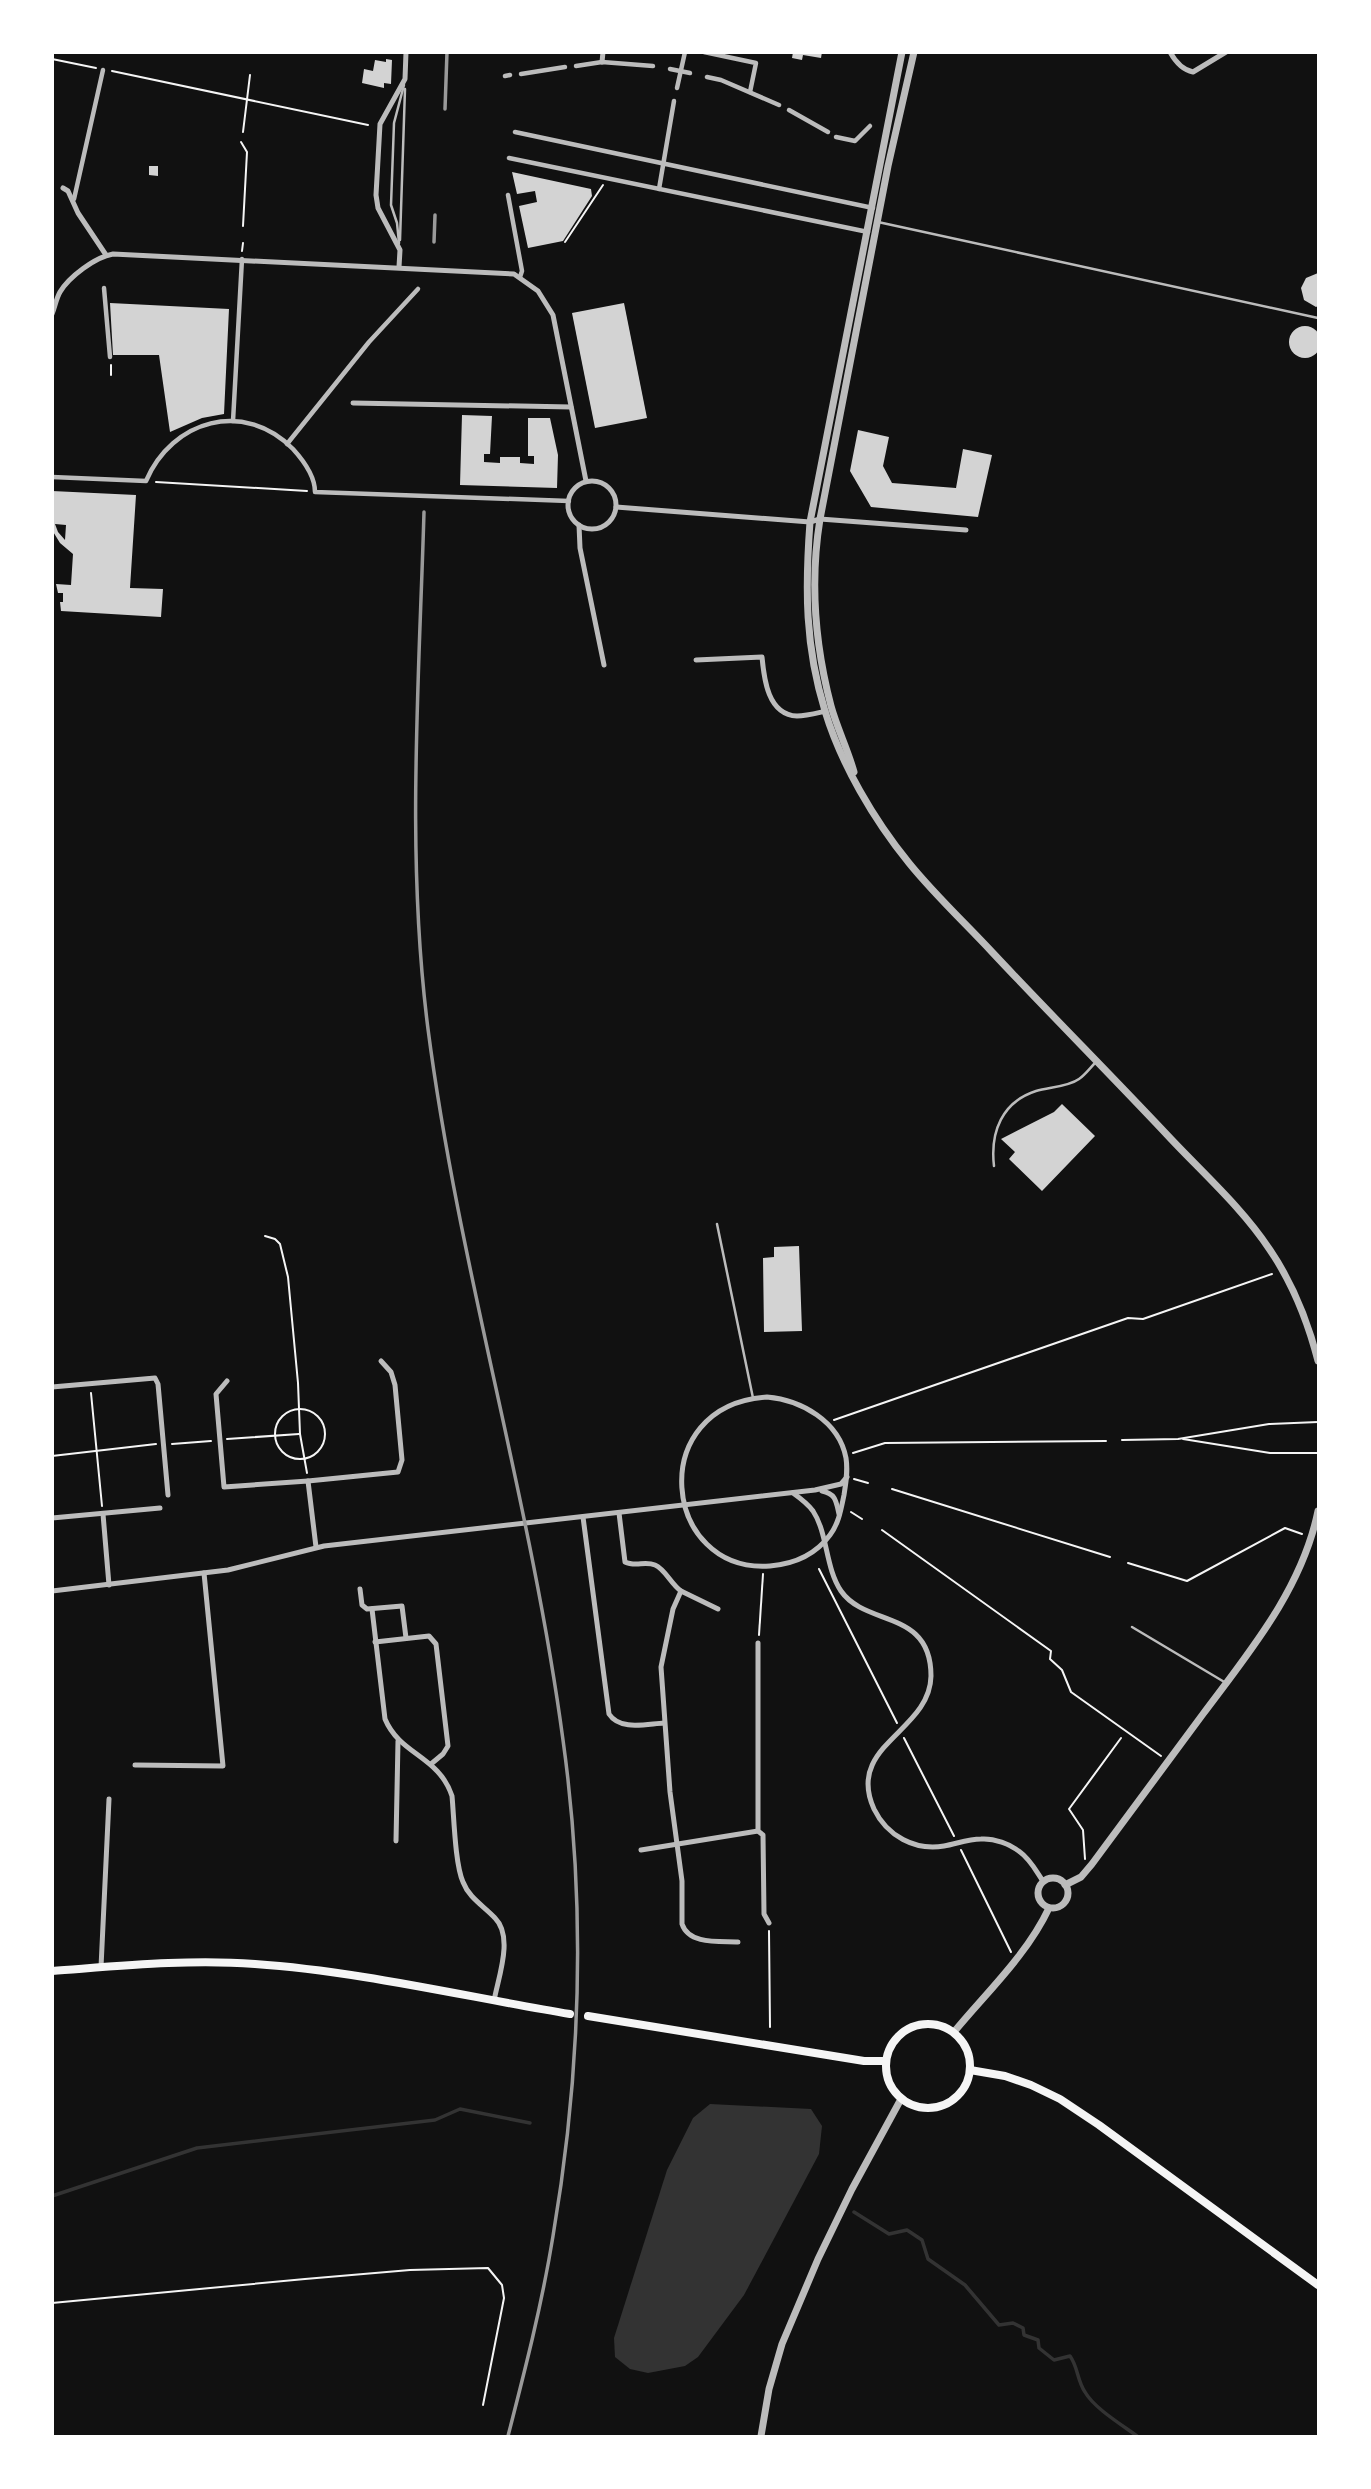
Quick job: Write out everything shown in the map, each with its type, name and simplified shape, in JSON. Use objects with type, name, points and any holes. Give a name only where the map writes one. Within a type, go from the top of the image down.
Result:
[{"type":"main road","points":[[52,1971],[184,1962],[255,1964],[338,1974],[570,2014]]},
{"type":"main road","points":[[588,2016],[864,2061],[885,2061]]},
{"type":"main road","points":[[930,2023],[954,2032],[967,2050],[970,2070],[959,2094],[938,2107],[925,2108],[901,2099],[892,2089],[885,2061],[895,2038],[905,2029],[917,2024],[930,2023]]},
{"type":"main road","points":[[970,2070],[1004,2076],[1060,2099],[1318,2285]]},
{"type":"street","points":[[399,267],[400,250],[378,208],[376,195],[380,124],[405,79],[406,52]]},
{"type":"street","points":[[602,62],[603,52]]},
{"type":"street","points":[[677,88],[685,52]]},
{"type":"street","points":[[704,52],[756,63],[750,92]]},
{"type":"street","points":[[829,710],[816,623],[815,570],[820,519],[902,52]]},
{"type":"street","points":[[914,52],[876,209],[878,222],[872,233],[810,522],[806,582],[807,622],[810,646],[829,710],[848,749],[867,803],[909,864],[1248,1222],[1282,1270],[1306,1320],[1318,1361]]},
{"type":"street","points":[[1170,52],[1174,60],[1188,71],[1194,72],[1226,52]]},
{"type":"street","points":[[576,66],[602,62],[653,66]]},
{"type":"street","points":[[521,74],[565,68]]},
{"type":"street","points":[[670,69],[690,74]]},
{"type":"street","points":[[74,199],[103,70]]},
{"type":"street","points":[[707,77],[750,92],[779,106]]},
{"type":"street","points":[[659,189],[674,101]]},
{"type":"street","points":[[789,110],[828,132]]},
{"type":"street","points":[[836,137],[855,141],[870,126]]},
{"type":"street","points":[[515,132],[876,209]]},
{"type":"street","points":[[509,158],[872,233]]},
{"type":"street","points":[[63,188],[74,199],[78,213],[106,255]]},
{"type":"street","points":[[508,195],[522,271],[520,277]]},
{"type":"street","points":[[52,314],[58,294],[69,281],[106,255],[509,273],[533,286],[544,297],[553,315],[586,481]]},
{"type":"street","points":[[233,421],[242,259]]},
{"type":"street","points":[[104,288],[110,357]]},
{"type":"street","points":[[287,444],[369,342],[418,289]]},
{"type":"street","points":[[353,403],[571,407]]},
{"type":"street","points":[[52,477],[146,481],[163,452],[189,431],[208,424],[233,421],[263,428],[287,444],[306,466],[315,484],[315,492],[569,501]]},
{"type":"street","points":[[586,481],[607,486],[612,492],[616,507],[614,515],[602,526],[594,529],[579,525],[569,513],[573,490],[586,481]]},
{"type":"street","points":[[616,507],[810,522],[820,519],[966,530]]},
{"type":"street","points":[[579,525],[580,548],[604,666]]},
{"type":"street","points":[[696,660],[762,657],[764,683],[776,706],[795,716],[829,710]]},
{"type":"street","points":[[227,1381],[216,1394],[224,1487],[398,1472],[402,1460],[395,1385],[391,1372],[381,1362]]},
{"type":"street","points":[[52,1387],[155,1378],[158,1384],[167,1495]]},
{"type":"street","points":[[753,1398],[781,1398],[808,1408],[826,1423],[846,1456],[850,1478],[835,1528],[825,1542],[810,1554],[795,1561],[763,1567],[734,1561],[709,1546],[691,1523],[685,1506],[681,1471],[692,1440],[704,1423],[733,1403],[753,1398]]},
{"type":"street","points":[[52,1591],[242,1568],[316,1547],[816,1490],[841,1484],[850,1478]]},
{"type":"street","points":[[308,1480],[316,1547]]},
{"type":"street","points":[[816,1490],[831,1493],[835,1497],[840,1515]]},
{"type":"street","points":[[793,1493],[813,1512],[825,1542],[833,1574],[848,1601],[907,1627],[926,1652],[930,1676],[928,1694],[919,1712],[879,1752],[870,1774],[872,1804],[886,1827],[904,1841],[920,1846],[940,1847],[981,1839],[1001,1842],[1028,1859],[1043,1881]]},
{"type":"street","points":[[52,1518],[160,1508]]},
{"type":"street","points":[[1065,1885],[1081,1877],[1251,1650],[1286,1597],[1312,1537],[1318,1511]]},
{"type":"street","points":[[619,1513],[625,1562],[652,1563],[681,1591],[718,1609]]},
{"type":"street","points":[[103,1514],[109,1585]]},
{"type":"street","points":[[583,1517],[609,1714],[614,1722],[621,1725],[664,1723]]},
{"type":"street","points":[[135,1765],[223,1766],[204,1573]]},
{"type":"street","points":[[360,1589],[362,1605],[366,1609],[402,1606],[406,1638]]},
{"type":"street","points":[[681,1591],[673,1609],[662,1657],[664,1723],[682,1881],[684,1930],[694,1938],[738,1942]]},
{"type":"street","points":[[372,1609],[385,1719],[398,1741],[442,1774],[452,1796],[461,1880],[469,1894],[498,1920],[503,1929],[505,1942],[494,2001]]},
{"type":"street","points":[[375,1642],[429,1636],[436,1644],[448,1746],[431,1765]]},
{"type":"street","points":[[758,1643],[758,1831]]},
{"type":"street","points":[[396,1841],[398,1741]]},
{"type":"street","points":[[101,1967],[109,1799]]},
{"type":"street","points":[[641,1850],[758,1831],[763,1835],[764,1914],[769,1923]]},
{"type":"street","points":[[1057,1879],[1065,1885],[1067,1900],[1059,1907],[1049,1908],[1038,1899],[1038,1889],[1043,1881],[1057,1879]]},
{"type":"street","points":[[954,2032],[1026,1947],[1040,1928],[1049,1908]]},
{"type":"street","points":[[761,2437],[769,2389],[787,2333],[852,2189],[901,2099]]},
{"type":"lane","points":[[400,250],[405,79]]},
{"type":"lane","points":[[400,250],[397,223],[391,205],[394,123],[405,79]]},
{"type":"lane","points":[[878,222],[1318,318]]},
{"type":"lane","points":[[994,1166],[992,1149],[997,1124],[1013,1102],[1034,1091],[1079,1080],[1097,1061]]},
{"type":"lane","points":[[718,1224],[753,1398]]},
{"type":"lane","points":[[1132,1627],[1226,1683]]},
{"type":"path","points":[[52,59],[368,125]]},
{"type":"path","points":[[243,132],[250,75]]},
{"type":"path","points":[[241,142],[247,152],[243,226]]},
{"type":"path","points":[[565,242],[607,179]]},
{"type":"path","points":[[110,357],[111,375]]},
{"type":"path","points":[[146,481],[315,492]]},
{"type":"path","points":[[265,1236],[280,1244],[288,1277],[300,1434],[308,1480]]},
{"type":"path","points":[[826,1423],[1128,1318],[1143,1319],[1282,1270]]},
{"type":"path","points":[[90,1384],[103,1514]]},
{"type":"path","points":[[299,1409],[315,1414],[324,1428],[323,1444],[312,1456],[304,1459],[288,1456],[277,1443],[275,1435],[280,1420],[299,1409]]},
{"type":"path","points":[[1122,1440],[1178,1439],[1269,1424],[1318,1422]]},
{"type":"path","points":[[52,1456],[163,1444],[300,1434]]},
{"type":"path","points":[[1178,1439],[1270,1453],[1318,1453]]},
{"type":"path","points":[[846,1456],[885,1443],[1105,1441]]},
{"type":"path","points":[[850,1478],[869,1483]]},
{"type":"path","points":[[891,1489],[1110,1557]]},
{"type":"path","points":[[850,1512],[862,1519]]},
{"type":"path","points":[[1128,1563],[1187,1581],[1285,1528],[1312,1537]]},
{"type":"path","points":[[882,1530],[1051,1651],[1050,1659],[1062,1670],[1071,1692],[1168,1761]]},
{"type":"path","points":[[758,1643],[763,1567]]},
{"type":"path","points":[[819,1569],[953,1834]]},
{"type":"path","points":[[1091,1864],[1083,1858],[1083,1830],[1069,1809],[1121,1738]]},
{"type":"path","points":[[969,1866],[1007,1943]]},
{"type":"path","points":[[769,1923],[770,2027]]},
{"type":"path","points":[[52,2303],[410,2270],[488,2268],[502,2286],[504,2298],[483,2406]]},
{"type":"shaded area","points":[[710,2104],[811,2109],[822,2126],[819,2154],[744,2295],[698,2357],[685,2366],[648,2373],[630,2369],[615,2357],[614,2338],[667,2170],[693,2118]]},
{"type":"building","points":[[793,52],[822,52],[821,58],[803,55],[802,60],[792,58]]},
{"type":"building","points":[[386,59],[392,60],[391,84],[384,83],[384,88],[362,83],[364,69],[373,71],[375,60],[386,62]]},
{"type":"building","points":[[149,166],[158,166],[158,176],[149,175]]},
{"type":"building","points":[[512,172],[591,189],[592,196],[563,241],[528,248],[519,206],[537,202],[535,191],[517,194]]},
{"type":"building","points":[[1318,273],[1316,307],[1304,300],[1301,288],[1306,278]]},
{"type":"building","points":[[110,303],[229,309],[224,414],[202,418],[170,432],[159,355],[113,355]]},
{"type":"building","points":[[624,303],[647,418],[595,428],[572,313]]},
{"type":"building","points":[[1305,326],[1316,331],[1321,342],[1316,353],[1305,358],[1294,353],[1289,342],[1294,331]]},
{"type":"building","points":[[462,415],[492,416],[490,454],[484,454],[484,462],[500,463],[500,457],[520,457],[520,463],[534,464],[534,456],[528,456],[528,418],[550,418],[558,455],[557,488],[460,485]]},
{"type":"building","points":[[858,430],[889,437],[883,466],[892,483],[956,488],[963,449],[992,455],[978,517],[871,507],[850,471]]},
{"type":"building","points":[[52,491],[136,495],[130,588],[163,589],[161,617],[61,611],[63,593],[58,593],[56,584],[71,585],[73,554],[60,543],[52,530]],"holes":[[[55,524],[66,525],[65,540]]]},
{"type":"building","points":[[1062,1104],[1095,1136],[1042,1191],[1009,1159],[1015,1152],[1001,1139],[1054,1112]]},
{"type":"building","points":[[799,1246],[802,1331],[764,1332],[763,1258],[774,1257],[774,1247]]},
{"type":"waterway","points":[[52,2196],[197,2148],[435,2120],[460,2109],[530,2123]]},
{"type":"waterway","points":[[854,2212],[889,2234],[907,2230],[922,2240],[928,2259],[965,2285],[999,2325],[1013,2323],[1023,2328],[1024,2335],[1038,2340],[1039,2348],[1054,2360],[1070,2356],[1089,2398],[1137,2436]]},
{"type":"railway","points":[[445,109],[447,52]]},
{"type":"railway","points":[[434,242],[435,215]]},
{"type":"railway","points":[[424,512],[417,706],[416,835],[417,900],[428,1029],[458,1207],[533,1562],[549,1651],[563,1740],[575,1864],[577,1988],[570,2113],[544,2287],[508,2436]]}]
